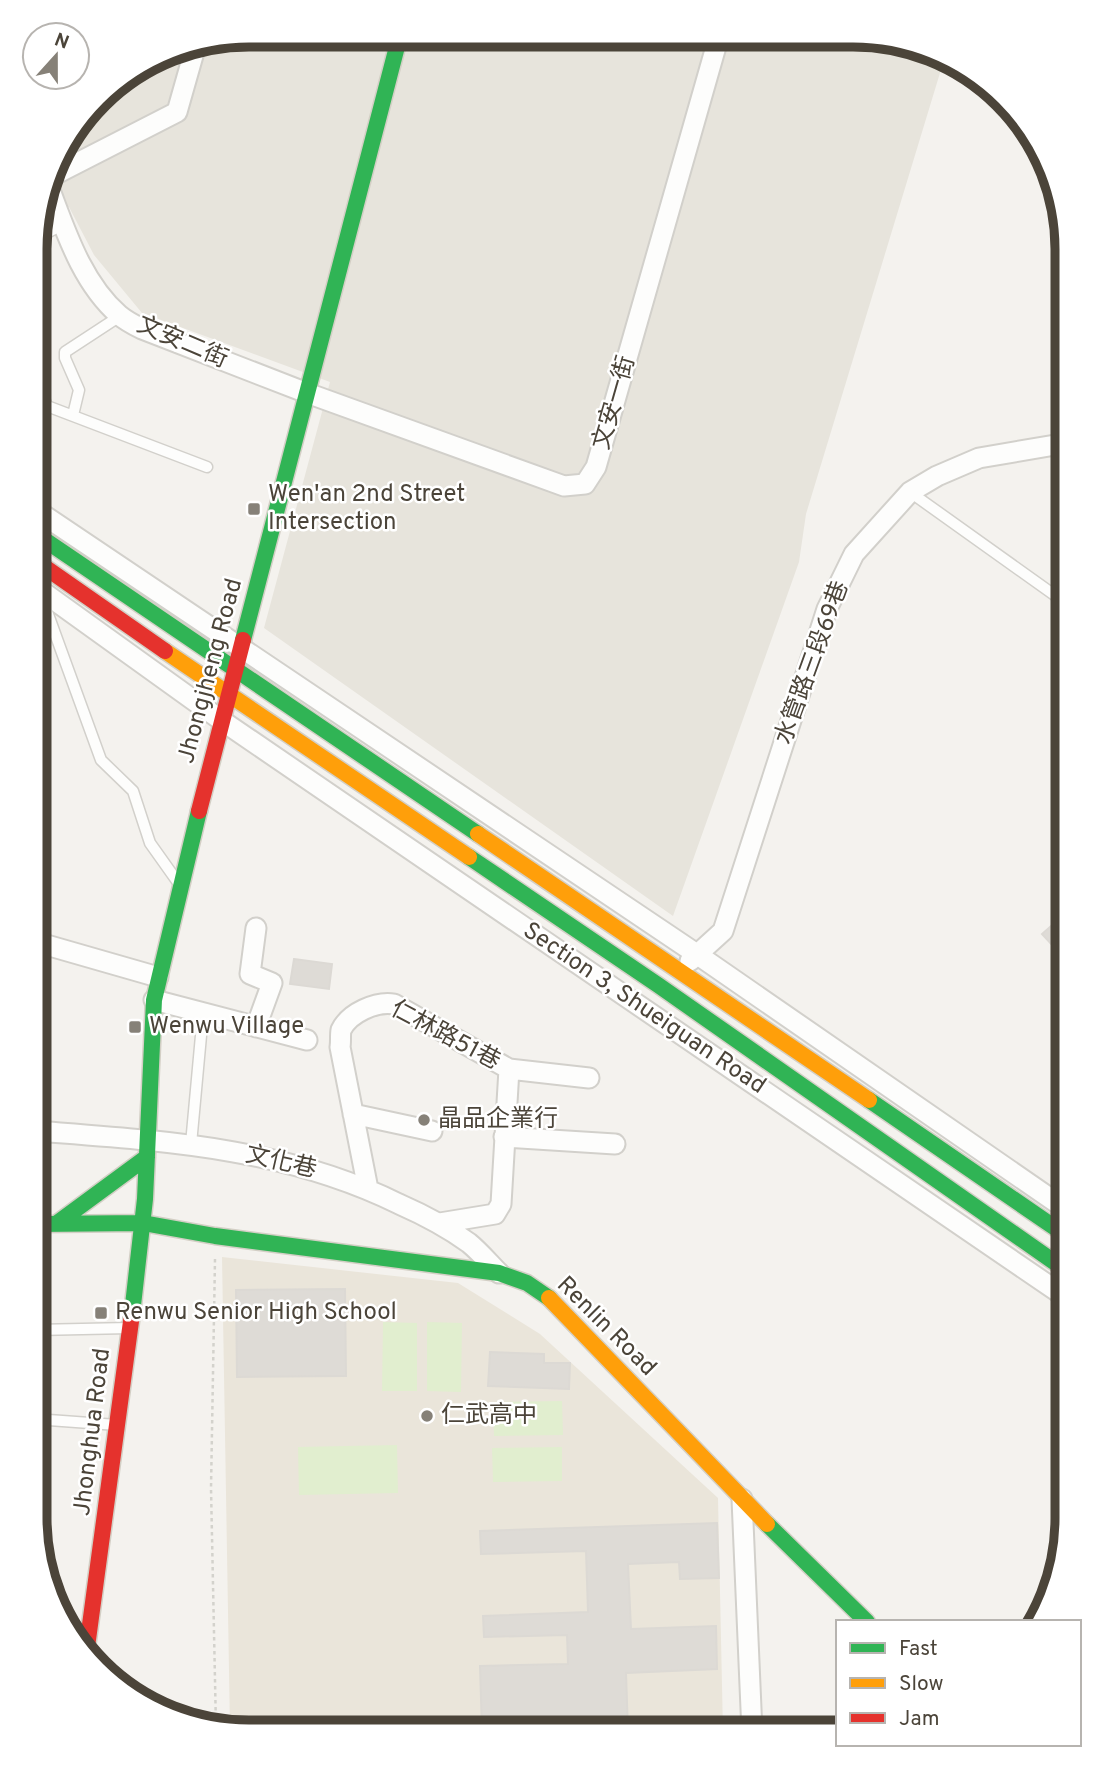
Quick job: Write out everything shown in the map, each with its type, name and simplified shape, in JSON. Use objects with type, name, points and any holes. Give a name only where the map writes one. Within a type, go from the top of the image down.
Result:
[{"type":"street","name":"文安一街","points":[[307,393],[564,486],[585,484],[596,467],[716,47]]},
{"type":"street","name":"Jhongjheng Road","points":[[143,1223],[154,999],[158,977],[221,720],[242,649],[397,48]]},
{"type":"street","points":[[64,170],[177,112],[193,55]]},
{"type":"street","name":"文安二街","points":[[54,199],[83,269],[102,297],[120,316],[142,329],[307,393]]},
{"type":"street","name":"水管路三段69巷","points":[[658,985],[698,955],[723,931],[833,597],[854,554],[910,492],[937,476],[979,458],[1055,445]]},
{"type":"street","points":[[47,517],[698,955],[1054,1201]]},
{"type":"street","name":"Section 3, Shueiguan Road","points":[[47,542],[1054,1227]]},
{"type":"street","name":"Section 3, Shueiguan Road","points":[[47,569],[228,695],[658,985],[1054,1262]]},
{"type":"street","name":"Section 3, Shueiguan Road","points":[[47,594],[221,720],[1054,1289]]},
{"type":"street","points":[[256,928],[250,974],[272,983],[256,1027]]},
{"type":"street","points":[[47,945],[158,977]]},
{"type":"street","points":[[154,999],[307,1040]]},
{"type":"street","name":"仁林路51巷","points":[[368,1189],[340,1047],[341,1031],[351,1018],[371,1006],[383,1002],[394,1004],[509,1069],[589,1078]]},
{"type":"street","name":"仁林路51巷","points":[[440,1223],[495,1214],[499,1209],[509,1069]]},
{"type":"street","points":[[354,1114],[432,1131]]},
{"type":"street","name":"文化巷","points":[[47,1133],[147,1148],[191,1144],[322,1171],[440,1223],[469,1244],[499,1273]]},
{"type":"street","points":[[504,1137],[615,1144]]},
{"type":"street","points":[[55,1224],[147,1148]]},
{"type":"street","points":[[47,1224],[143,1223]]},
{"type":"street","name":"Renlin Road","points":[[143,1223],[215,1236],[499,1273],[527,1283],[550,1299],[742,1499],[865,1620]]},
{"type":"street","name":"Jhonghua Road","points":[[88,1640],[143,1223]]},
{"type":"street","points":[[742,1499],[751,1720]]},
{"type":"lane","points":[[48,232],[64,224]]},
{"type":"lane","points":[[73,415],[79,390],[65,352],[120,316]]},
{"type":"lane","points":[[47,406],[207,467]]},
{"type":"lane","points":[[910,492],[1055,595]]},
{"type":"lane","points":[[47,614],[102,760],[133,791],[149,843],[179,884]]},
{"type":"lane","points":[[191,1144],[203,1014]]},
{"type":"lane","points":[[47,1330],[129,1328]]},
{"type":"lane","points":[[47,1420],[117,1426]]},
{"type":"path","points":[[215,1236],[211,1488],[216,1717]]},
{"type":"shaded area","points":[[853,47],[905,54],[941,68],[806,514],[799,562],[673,916],[264,628],[330,382],[142,313],[94,255],[69,207],[50,214],[58,184],[74,148],[97,116],[137,81],[184,58],[209,51],[236,48]]},
{"type":"shaded area","name":"仁武高中","points":[[222,1257],[458,1283],[540,1334],[718,1498],[723,1720],[230,1719]]},
{"type":"green space","points":[[383,1322],[417,1323],[417,1391],[382,1391]]},
{"type":"green space","points":[[427,1322],[462,1323],[461,1392],[427,1391]]},
{"type":"green space","points":[[562,1401],[563,1435],[494,1436],[493,1402]]},
{"type":"green space","points":[[397,1445],[398,1493],[299,1495],[298,1447]]},
{"type":"green space","points":[[562,1447],[562,1481],[493,1482],[492,1448]]},
{"type":"building","points":[[1054,923],[1054,947],[1042,934]]},
{"type":"building","points":[[294,959],[332,964],[329,989],[290,984]]},
{"type":"building","points":[[345,1289],[346,1376],[237,1377],[236,1290]]},
{"type":"building","points":[[490,1352],[544,1354],[544,1363],[570,1363],[569,1389],[488,1386]]},
{"type":"building","points":[[717,1523],[719,1578],[680,1579],[679,1562],[628,1564],[631,1629],[716,1626],[717,1669],[626,1673],[628,1720],[482,1720],[480,1666],[568,1664],[567,1635],[484,1637],[483,1616],[588,1612],[586,1551],[481,1554],[480,1531]]},
{"type":"traffic: fast","points":[[243,640],[397,48]]},
{"type":"traffic: fast","points":[[47,541],[478,834]]},
{"type":"traffic: fast","points":[[132,1314],[145,1199],[154,1000],[199,811]]},
{"type":"traffic: fast","points":[[469,857],[658,985],[1054,1262]]},
{"type":"traffic: fast","points":[[869,1100],[1054,1227]]},
{"type":"traffic: fast","points":[[56,1224],[147,1157]]},
{"type":"traffic: fast","points":[[47,1224],[143,1223],[215,1236],[499,1273],[527,1283],[549,1298]]},
{"type":"traffic: fast","points":[[767,1524],[865,1620]]},
{"type":"traffic: slow","points":[[165,651],[469,857]]},
{"type":"traffic: slow","points":[[478,834],[869,1100]]},
{"type":"traffic: slow","points":[[549,1298],[767,1524]]},
{"type":"traffic: jam","points":[[47,569],[165,651]]},
{"type":"traffic: jam","points":[[199,811],[243,640]]},
{"type":"traffic: jam","points":[[88,1640],[132,1314]]},
{"type":"place","name":"Wen'an 2nd Street Intersection","points":[[254,509]]},
{"type":"place","name":"Wenwu Village","points":[[135,1027]]},
{"type":"place","name":"晶品企業行","points":[[424,1120]]},
{"type":"place","name":"Renwu Senior High School","points":[[101,1313]]},
{"type":"place","name":"仁武高中","points":[[427,1416]]}]
